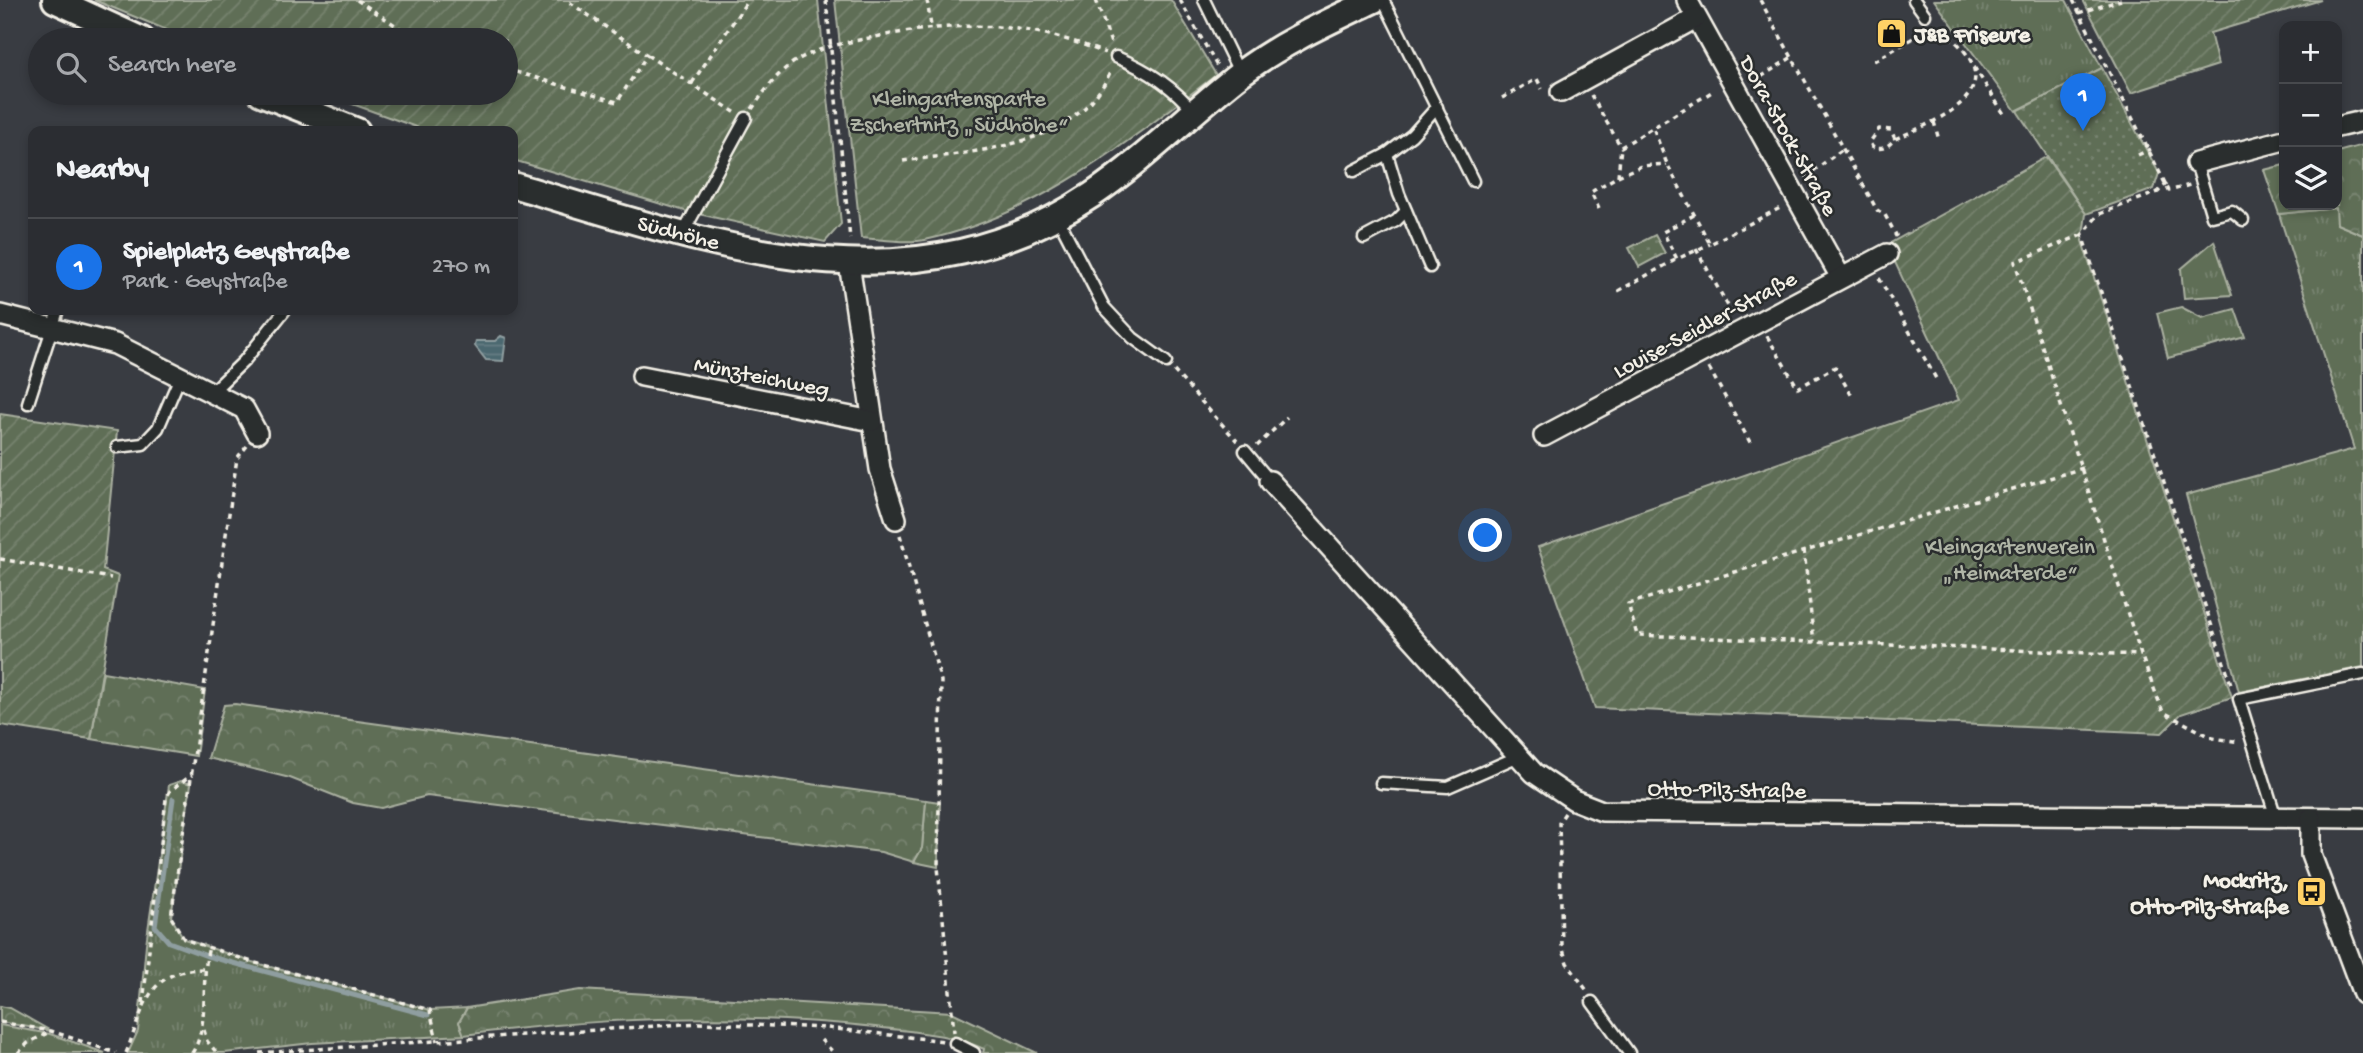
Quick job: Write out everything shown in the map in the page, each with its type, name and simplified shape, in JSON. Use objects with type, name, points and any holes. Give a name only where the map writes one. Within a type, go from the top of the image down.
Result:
[{"type":"street","name":"Südhöhe","points":[[518,186],[683,233],[796,257],[849,262],[927,260],[979,249],[1020,235],[1093,194],[1234,80],[1293,39],[1374,0]]},
{"type":"street","points":[[61,1],[117,28]]},
{"type":"street","name":"Dora-Stock-Straße","points":[[1561,92],[1583,81],[1691,9],[1840,276]]},
{"type":"street","points":[[291,105],[344,126]]},
{"type":"street","points":[[2342,126],[2363,121]]},
{"type":"street","points":[[2196,163],[2279,141]]},
{"type":"street","name":"Louise-Seidler-Straße","points":[[1545,436],[1878,257]]},
{"type":"street","name":"Münzteichweg","points":[[849,262],[880,469],[896,520]]},
{"type":"street","points":[[0,315],[56,319],[116,344],[244,410],[257,433]]},
{"type":"street","name":"Münzteichweg","points":[[642,376],[872,421]]},
{"type":"street","name":"Otto-Pilz-Straße","points":[[1270,481],[1534,773],[1574,800],[1602,811],[2363,818]]},
{"type":"street","points":[[2311,818],[2311,855],[2363,994]]},
{"type":"lane","points":[[1204,0],[1234,80]]},
{"type":"lane","points":[[1383,0],[1473,181]]},
{"type":"lane","points":[[1914,0],[1925,15]]},
{"type":"lane","points":[[1116,57],[1145,69],[1184,100],[1194,113]]},
{"type":"lane","points":[[1354,171],[1387,153],[1412,135],[1437,107]]},
{"type":"lane","points":[[683,233],[746,118]]},
{"type":"lane","points":[[1387,153],[1406,211],[1430,267]]},
{"type":"lane","points":[[2196,163],[2212,216],[2232,211],[2244,220]]},
{"type":"lane","points":[[1364,238],[1396,221],[1406,211]]},
{"type":"lane","points":[[1057,216],[1104,307],[1133,338],[1166,362]]},
{"type":"lane","points":[[211,393],[244,361],[281,315]]},
{"type":"lane","points":[[28,403],[56,319]]},
{"type":"lane","points":[[117,447],[143,444],[158,428],[180,377]]},
{"type":"lane","name":"Otto-Pilz-Straße","points":[[1247,453],[1270,481]]},
{"type":"lane","points":[[2276,818],[2239,699],[2363,674]]},
{"type":"lane","points":[[1381,783],[1448,787],[1519,756]]},
{"type":"lane","points":[[1592,1002],[1629,1053]]},
{"type":"lane","points":[[955,1043],[974,1053]]},
{"type":"path","points":[[357,0],[400,28]]},
{"type":"path","points":[[566,0],[746,118],[776,77],[795,61],[830,46],[932,26],[978,23],[1020,28],[1070,39],[1116,57]]},
{"type":"path","points":[[692,83],[748,0]]},
{"type":"path","points":[[826,0],[841,128],[849,262]]},
{"type":"path","points":[[927,0],[932,26]]},
{"type":"path","points":[[903,161],[979,150],[1056,128],[1076,116],[1107,80],[1116,57],[1096,0]]},
{"type":"path","points":[[1180,0],[1234,80]]},
{"type":"path","points":[[1760,0],[1877,209],[1885,215],[1896,235],[1883,244],[1878,257],[1938,382]]},
{"type":"path","points":[[2073,0],[2151,149],[2169,191],[2202,182]]},
{"type":"path","points":[[2079,13],[2121,0]]},
{"type":"path","points":[[1925,15],[1934,26],[1956,42],[1984,79],[2006,117]]},
{"type":"path","points":[[1874,61],[1934,26]]},
{"type":"path","points":[[518,73],[617,102],[647,55]]},
{"type":"path","points":[[1621,147],[1734,85],[1792,57]]},
{"type":"path","points":[[1895,139],[1891,130],[1879,129],[1870,142],[1872,147],[1887,147],[1895,139],[1961,107],[1972,88],[1973,66]]},
{"type":"path","points":[[1502,98],[1537,79],[1548,99],[1561,92]]},
{"type":"path","points":[[1583,81],[1621,147],[1618,176]]},
{"type":"path","points":[[1934,122],[1939,140]]},
{"type":"path","points":[[1654,130],[1667,164],[1710,244]]},
{"type":"path","points":[[1618,291],[1710,244],[1794,193],[1843,149]]},
{"type":"path","points":[[2138,155],[2151,149]]},
{"type":"path","points":[[1599,209],[1591,192],[1640,166],[1667,164]]},
{"type":"path","points":[[2167,183],[2158,192],[2099,214],[2082,234],[2015,262],[2141,655],[2163,712],[2213,738],[2253,744]]},
{"type":"path","points":[[1677,259],[1663,232],[1694,215]]},
{"type":"path","points":[[2082,234],[2233,692],[2239,699]]},
{"type":"path","points":[[1696,249],[1798,388],[1835,367],[1852,396]]},
{"type":"path","points":[[1701,354],[1751,444]]},
{"type":"path","points":[[1166,362],[1247,453],[1287,417]]},
{"type":"path","points":[[257,433],[237,458],[171,917],[184,939],[430,1010],[437,1042]]},
{"type":"path","points":[[2082,468],[1628,604],[1637,635],[2141,655]]},
{"type":"path","points":[[259,1053],[699,1023],[827,1028],[955,1043],[938,867],[941,681],[935,650],[896,520]]},
{"type":"path","points":[[1804,550],[1814,643]]},
{"type":"path","points":[[0,559],[110,578]]},
{"type":"path","points":[[126,1053],[143,1003],[166,799],[170,791],[192,775]]},
{"type":"path","points":[[1574,800],[1559,822],[1562,946],[1567,963],[1591,996],[1592,1002]]},
{"type":"path","points":[[209,947],[204,969],[203,1028],[206,1041],[217,1053]]},
{"type":"path","points":[[143,1003],[168,975],[181,969],[204,969]]},
{"type":"path","points":[[0,1022],[51,1031],[117,1053]]},
{"type":"path","points":[[192,1053],[203,1028]]},
{"type":"path","points":[[18,1053],[28,1043],[51,1031]]},
{"type":"path","points":[[821,1040],[834,1053]]},
{"type":"green space","points":[[94,0],[818,0],[841,224],[825,242],[685,211],[518,161],[518,126],[413,126],[355,105],[518,105],[518,28],[162,28]]},
{"type":"green space","name":"Kleingartensparte Zschertnitz „Südhöhe“","points":[[835,0],[1171,0],[1216,75],[1079,174],[1005,214],[966,229],[925,240],[861,238]]},
{"type":"green space","points":[[1934,0],[2066,0],[2102,68],[2016,111]]},
{"type":"green space","points":[[2083,0],[2321,0],[2210,33],[2218,65],[2131,93]]},
{"type":"green space","points":[[2102,68],[2159,173],[2154,189],[2086,214],[2017,111]]},
{"type":"green space","points":[[2363,145],[2363,235],[2337,224],[2336,210],[2342,210],[2342,151]]},
{"type":"green space","name":"Kleingartenverein „Heimaterde“","points":[[2046,157],[2086,214],[2082,241],[2232,697],[2181,714],[2162,733],[1595,708],[1538,547],[1959,400],[1887,245]]},
{"type":"green space","points":[[2279,166],[2279,210],[2317,210],[2279,214],[2264,170]]},
{"type":"green space","points":[[2337,210],[2337,224],[2363,235],[2363,667],[2239,692],[2186,495],[2354,449],[2279,214]]},
{"type":"green space","points":[[1655,235],[1665,253],[1639,267],[1629,248]]},
{"type":"green space","points":[[2214,241],[2232,295],[2184,298],[2181,269]]},
{"type":"green space","points":[[2181,307],[2202,318],[2235,309],[2245,337],[2168,358],[2157,313]]},
{"type":"green space","points":[[0,414],[117,431],[103,570],[118,576],[91,739],[0,725]]},
{"type":"green space","points":[[103,672],[205,690],[196,756],[91,739]]},
{"type":"green space","points":[[235,704],[926,800],[922,848],[914,862],[881,852],[427,796],[381,808],[353,803],[290,778],[208,758],[224,705]]},
{"type":"green space","points":[[181,781],[191,784],[171,917],[184,939],[252,962],[430,1010],[467,1008],[459,1022],[464,1035],[312,1043],[224,1053],[128,1053],[138,1031],[146,944],[169,785]]},
{"type":"green space","points":[[926,800],[940,802],[938,867],[914,862],[922,848]]},
{"type":"green space","points":[[580,990],[952,1012],[1037,1053],[983,1053],[984,1049],[971,1044],[931,1034],[772,1019],[618,1021],[464,1035],[459,1022],[467,1008]]},
{"type":"green space","points":[[0,1006],[10,1008],[51,1031],[0,1022]]},
{"type":"green space","points":[[0,1025],[50,1034],[105,1053],[0,1053]]},
{"type":"water","points":[[501,336],[506,338],[503,361],[486,360],[475,346],[476,341],[495,341]]},
{"type":"waterway","points":[[173,799],[155,926],[169,942],[207,956],[428,1015]]},
{"type":"place","name":"J&B Friseure","points":[[1891,33]]},
{"type":"place","name":"Spielplatz Geystraße","points":[[2083,131]]},
{"type":"place","name":"Mockritz, Otto-Pilz-Straße","points":[[2312,892]]}]
